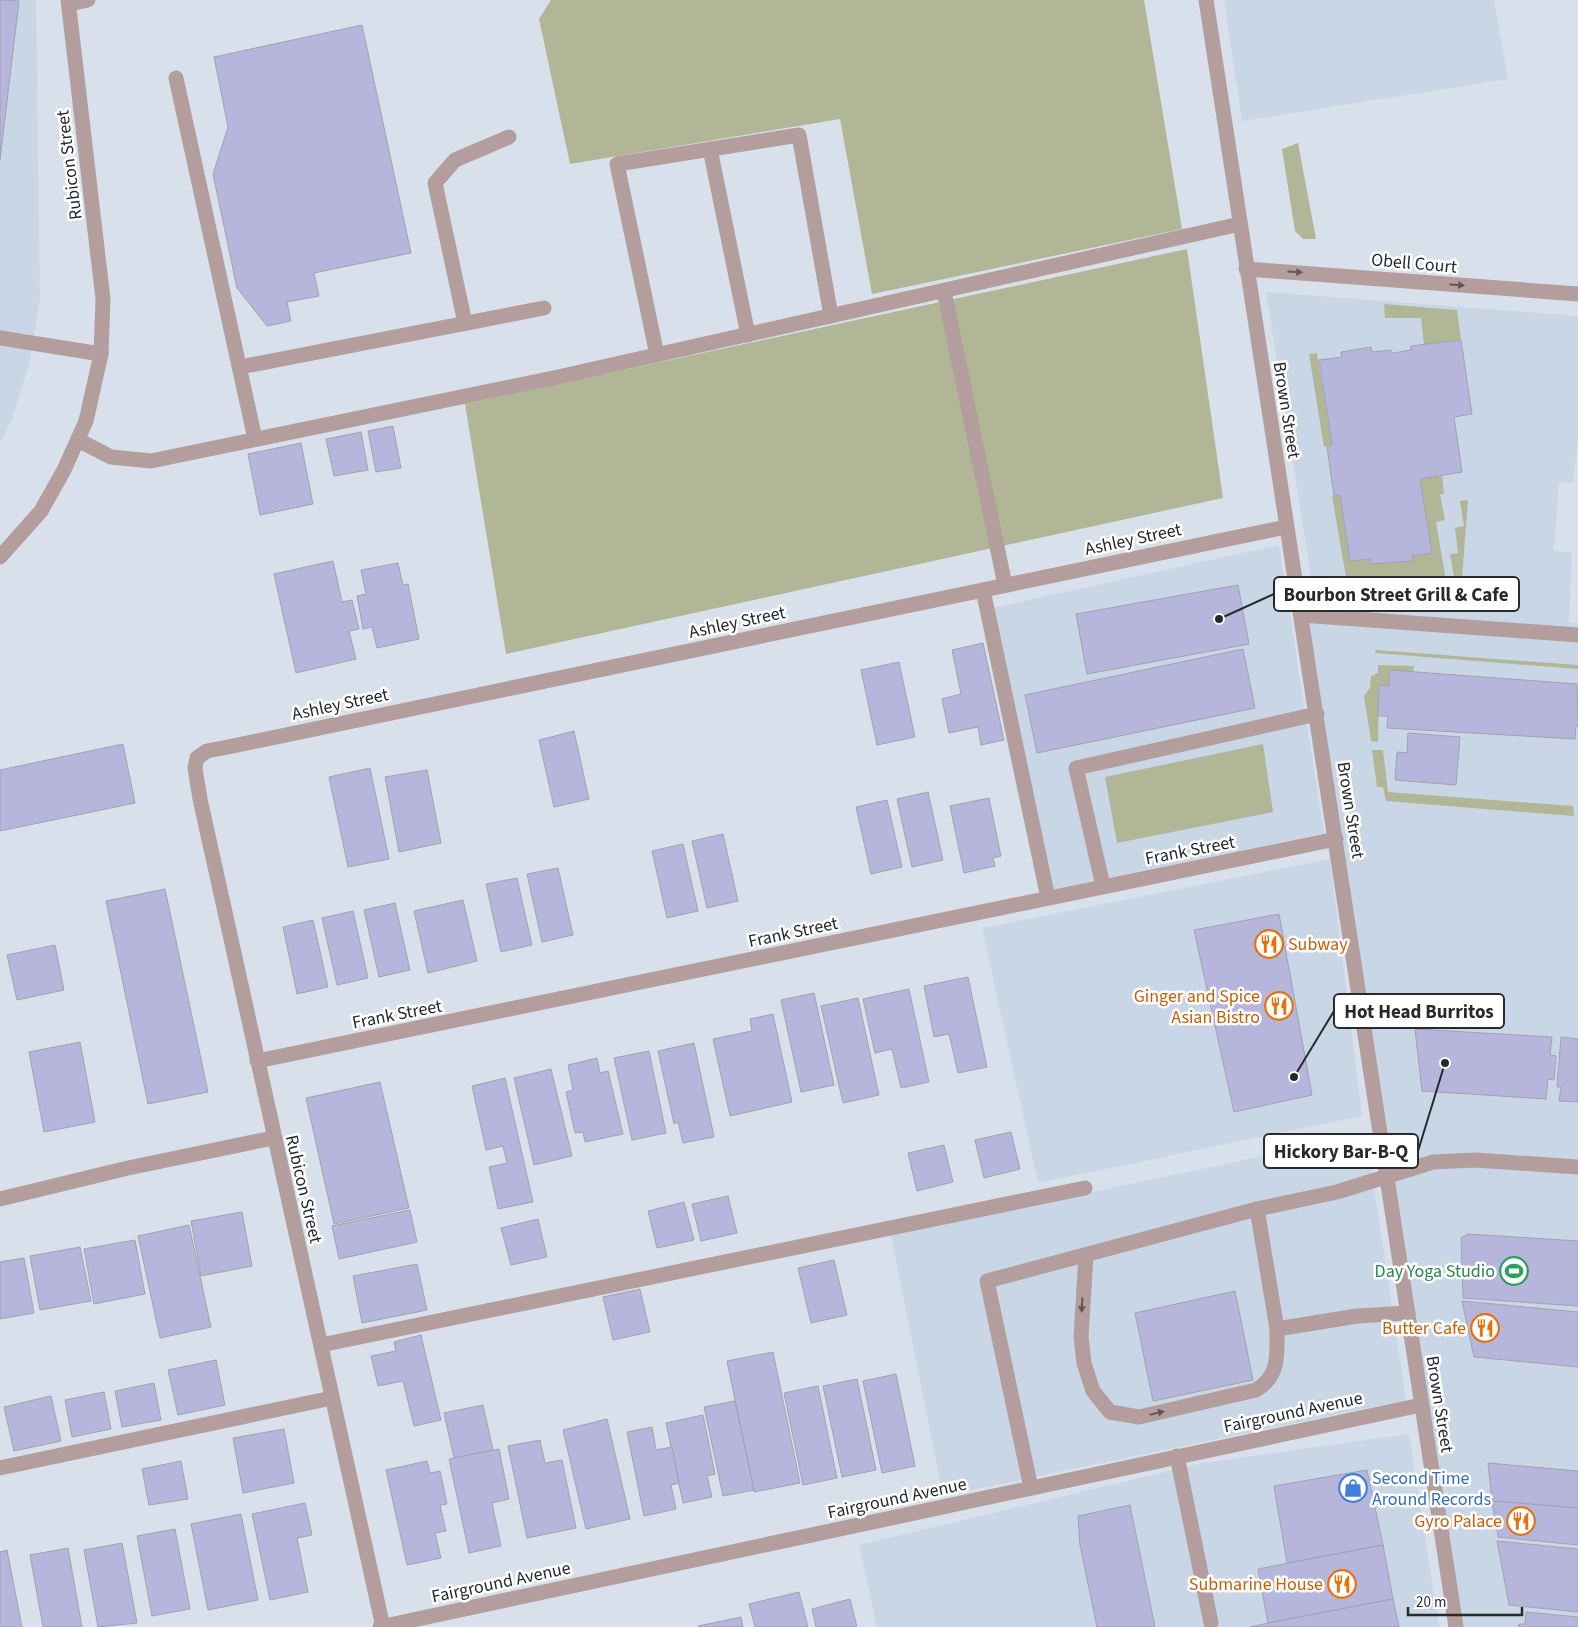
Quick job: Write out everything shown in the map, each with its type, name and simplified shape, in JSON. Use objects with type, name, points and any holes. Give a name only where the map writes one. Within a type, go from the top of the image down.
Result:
[{"type":"street","points":[[68,2],[88,0]]},
{"type":"street","name":"Brown Street","points":[[1206,0],[1456,1627]]},
{"type":"street","name":"Rubicon Street","points":[[0,558],[40,511],[78,440],[86,421],[101,354],[103,299],[68,2]]},
{"type":"street","points":[[176,78],[256,439]]},
{"type":"street","points":[[657,355],[617,164],[799,135],[831,316]]},
{"type":"street","points":[[466,323],[435,183],[455,160],[509,137]]},
{"type":"street","points":[[710,149],[748,334]]},
{"type":"street","points":[[78,440],[111,457],[151,461],[657,355],[1240,224]]},
{"type":"street","name":"Obell Court","points":[[1246,269],[1578,294]]},
{"type":"street","points":[[944,291],[1005,585]]},
{"type":"street","points":[[240,367],[544,308]]},
{"type":"street","points":[[0,338],[101,354]]},
{"type":"street","name":"Ashley Street","points":[[197,758],[207,752],[223,748],[1286,527]]},
{"type":"street","points":[[983,590],[1048,898]]},
{"type":"street","points":[[1301,615],[1578,635]]},
{"type":"street","points":[[1103,886],[1076,768],[1317,714]]},
{"type":"street","name":"Rubicon Street","points":[[197,758],[195,765],[197,782],[273,1138],[321,1346],[382,1627]]},
{"type":"street","name":"Frank Street","points":[[257,1061],[1336,839]]},
{"type":"street","points":[[0,1199],[128,1168],[273,1138]]},
{"type":"street","points":[[1030,1488],[987,1281],[1257,1209],[1337,1192],[1386,1175],[1433,1162],[1476,1160],[1578,1166]]},
{"type":"street","points":[[321,1346],[1085,1188]]},
{"type":"street","points":[[1086,1256],[1081,1337],[1084,1363],[1093,1392],[1110,1412],[1139,1417],[1256,1390],[1269,1381],[1273,1373],[1276,1362],[1277,1329],[1257,1209]]},
{"type":"street","points":[[1277,1329],[1357,1316],[1408,1313]]},
{"type":"street","points":[[0,1468],[332,1398]]},
{"type":"street","name":"Fairground Avenue","points":[[382,1627],[1422,1405]]},
{"type":"street","points":[[1177,1456],[1211,1623]]},
{"type":"shaded area","points":[[0,0],[36,0],[40,298],[29,365],[11,422],[0,443]]},
{"type":"shaded area","points":[[1224,0],[1494,0],[1508,79],[1242,121]]},
{"type":"shaded area","points":[[1266,292],[1578,316],[1578,439],[1573,483],[1559,483],[1554,551],[1572,552],[1569,622],[1578,623],[1578,1627],[1456,1627],[1301,615],[1337,610],[1316,608]]},
{"type":"shaded area","points":[[1279,545],[1324,833],[1046,891],[987,609]]},
{"type":"shaded area","points":[[1330,859],[1362,1116],[1038,1183],[982,928]]},
{"type":"shaded area","points":[[1366,1134],[1406,1400],[943,1496],[891,1235]]},
{"type":"shaded area","points":[[1409,1434],[1439,1627],[877,1627],[859,1545],[1202,1463]]},
{"type":"green space","points":[[551,0],[1144,0],[1182,229],[872,294],[840,119],[570,164],[539,19]]},
{"type":"green space","points":[[1298,143],[1316,239],[1303,239],[1295,231],[1282,149]]},
{"type":"green space","points":[[1187,249],[1223,498],[506,654],[465,404]]},
{"type":"green space","points":[[1384,304],[1457,310],[1461,340],[1424,345],[1421,318],[1385,318]]},
{"type":"green space","points":[[1317,353],[1332,445],[1324,447],[1309,354]]},
{"type":"green space","points":[[1442,476],[1444,494],[1440,494],[1445,520],[1436,522],[1447,587],[1356,585],[1346,577],[1332,496],[1340,495],[1351,561],[1370,559],[1370,563],[1413,560],[1412,556],[1432,553],[1420,479]]},
{"type":"green space","points":[[1468,500],[1462,578],[1479,580],[1478,590],[1456,588],[1450,554],[1458,553],[1455,528],[1464,526],[1460,501]]},
{"type":"green space","points":[[1376,650],[1578,665],[1578,669],[1375,653]]},
{"type":"green space","points":[[1378,665],[1414,666],[1413,672],[1390,670],[1389,686],[1379,686],[1378,742],[1371,741],[1364,696],[1370,688],[1371,676],[1378,673]]},
{"type":"green space","points":[[1263,744],[1273,812],[1117,843],[1105,777]]},
{"type":"green space","points":[[1372,750],[1383,750],[1388,792],[1573,806],[1574,816],[1386,801],[1383,787],[1377,787]]},
{"type":"building","points":[[0,0],[19,1],[0,160]]},
{"type":"building","points":[[362,25],[411,253],[314,273],[319,296],[287,302],[291,321],[267,326],[237,288],[213,174],[228,127],[214,57]]},
{"type":"building","points":[[1461,340],[1472,414],[1454,417],[1462,472],[1420,479],[1432,553],[1412,556],[1413,561],[1370,564],[1370,559],[1350,561],[1340,495],[1334,496],[1327,447],[1332,445],[1319,360],[1342,357],[1341,352],[1371,347],[1372,352],[1391,350],[1391,353],[1394,353],[1411,350],[1411,346]]},
{"type":"building","points":[[393,426],[401,468],[376,472],[368,431]]},
{"type":"building","points":[[361,432],[368,470],[334,476],[326,439]]},
{"type":"building","points":[[301,443],[313,504],[260,515],[248,454]]},
{"type":"building","points":[[333,561],[342,602],[352,600],[359,629],[349,631],[356,659],[296,673],[274,574]]},
{"type":"building","points":[[398,563],[403,585],[408,584],[419,639],[377,648],[372,627],[363,629],[357,596],[366,594],[361,570]]},
{"type":"building","points":[[1238,585],[1249,644],[1087,674],[1076,614]]},
{"type":"building","points":[[983,643],[1004,740],[981,745],[978,727],[949,733],[942,699],[961,694],[952,650]]},
{"type":"building","points":[[1243,649],[1255,708],[1037,753],[1025,695]]},
{"type":"building","points":[[899,662],[915,737],[877,745],[861,670]]},
{"type":"building","points":[[1390,670],[1577,684],[1578,726],[1576,726],[1575,739],[1387,728],[1388,716],[1378,716],[1379,685],[1389,686]]},
{"type":"building","points":[[574,731],[589,799],[554,807],[539,740]]},
{"type":"building","points":[[1408,733],[1460,737],[1456,785],[1395,780],[1397,752],[1407,753]]},
{"type":"building","points":[[123,744],[135,803],[0,831],[0,770]]},
{"type":"building","points":[[370,768],[389,859],[348,867],[329,777]]},
{"type":"building","points":[[427,770],[441,843],[399,852],[385,777]]},
{"type":"building","points":[[928,792],[943,860],[912,867],[897,799]]},
{"type":"building","points":[[989,798],[1001,856],[993,858],[995,866],[964,873],[950,806]]},
{"type":"building","points":[[887,800],[902,867],[871,874],[856,807]]},
{"type":"building","points":[[723,834],[738,901],[707,908],[692,841]]},
{"type":"building","points":[[683,844],[698,911],[667,918],[652,851]]},
{"type":"building","points":[[558,868],[573,935],[542,942],[527,874]]},
{"type":"building","points":[[517,878],[532,945],[501,952],[486,884]]},
{"type":"building","points":[[165,889],[208,1092],[148,1104],[106,901]]},
{"type":"building","points":[[463,900],[477,961],[428,973],[414,911]]},
{"type":"building","points":[[395,903],[410,970],[379,977],[364,910]]},
{"type":"building","points":[[353,911],[368,978],[337,985],[322,918]]},
{"type":"building","points":[[1279,914],[1312,1095],[1234,1112],[1194,930]]},
{"type":"building","points":[[313,920],[328,987],[297,994],[283,927]]},
{"type":"building","points":[[55,945],[64,990],[17,1000],[7,955]]},
{"type":"building","points":[[968,977],[987,1067],[958,1073],[949,1034],[934,1037],[924,986]]},
{"type":"building","points":[[909,989],[929,1082],[901,1088],[892,1049],[875,1053],[863,999]]},
{"type":"building","points":[[814,993],[834,1085],[801,1092],[781,1000]]},
{"type":"building","points":[[858,998],[879,1095],[843,1103],[821,1006]]},
{"type":"building","points":[[773,1014],[792,1102],[730,1116],[713,1039],[752,1031],[750,1019]]},
{"type":"building","points":[[1415,1029],[1552,1037],[1550,1055],[1556,1056],[1554,1080],[1548,1079],[1546,1099],[1422,1091]]},
{"type":"building","points":[[1561,1037],[1578,1039],[1578,1102],[1559,1101],[1561,1087],[1557,1087]]},
{"type":"building","points":[[80,1042],[95,1122],[44,1132],[29,1052]]},
{"type":"building","points":[[694,1043],[714,1137],[683,1143],[678,1122],[674,1124],[658,1051]]},
{"type":"building","points":[[649,1051],[666,1133],[632,1140],[614,1058]]},
{"type":"building","points":[[597,1058],[600,1073],[608,1071],[623,1134],[585,1142],[583,1132],[575,1133],[566,1092],[573,1090],[568,1065]]},
{"type":"building","points":[[551,1069],[572,1156],[534,1165],[514,1078]]},
{"type":"building","points":[[505,1078],[533,1202],[498,1209],[489,1167],[507,1163],[503,1146],[486,1150],[472,1086]]},
{"type":"building","points":[[380,1082],[409,1208],[334,1224],[306,1098]]},
{"type":"building","points":[[1011,1132],[1020,1169],[984,1178],[975,1140]]},
{"type":"building","points":[[944,1145],[953,1182],[917,1191],[908,1153]]},
{"type":"building","points":[[728,1196],[737,1233],[701,1241],[692,1204]]},
{"type":"building","points":[[684,1202],[694,1240],[657,1248],[648,1211]]},
{"type":"building","points":[[410,1210],[417,1242],[339,1259],[332,1226]]},
{"type":"building","points":[[242,1212],[252,1266],[201,1276],[191,1221]]},
{"type":"building","points":[[538,1219],[547,1257],[511,1265],[501,1228]]},
{"type":"building","points":[[189,1225],[211,1327],[160,1338],[138,1236]]},
{"type":"building","points":[[1468,1234],[1578,1241],[1578,1306],[1463,1298],[1461,1238]]},
{"type":"building","points":[[135,1240],[145,1294],[94,1304],[84,1249]]},
{"type":"building","points":[[80,1247],[91,1301],[40,1310],[30,1256]]},
{"type":"building","points":[[24,1258],[34,1313],[0,1319],[0,1262]]},
{"type":"building","points":[[834,1260],[847,1315],[811,1323],[798,1268]]},
{"type":"building","points":[[417,1264],[427,1310],[362,1323],[353,1276]]},
{"type":"building","points":[[640,1289],[650,1332],[613,1340],[603,1297]]},
{"type":"building","points":[[1235,1291],[1253,1380],[1153,1401],[1135,1313]]},
{"type":"building","points":[[1462,1301],[1578,1312],[1578,1367],[1474,1357]]},
{"type":"building","points":[[421,1335],[441,1420],[414,1426],[403,1381],[378,1386],[371,1356],[396,1351],[394,1342]]},
{"type":"building","points":[[773,1352],[800,1483],[754,1492],[727,1361]]},
{"type":"building","points":[[216,1360],[225,1405],[178,1415],[168,1370]]},
{"type":"building","points":[[896,1374],[915,1466],[882,1473],[863,1381]]},
{"type":"building","points":[[857,1379],[876,1470],[842,1477],[823,1386]]},
{"type":"building","points":[[154,1383],[161,1420],[122,1427],[115,1391]]},
{"type":"building","points":[[818,1386],[837,1478],[803,1485],[784,1393]]},
{"type":"building","points":[[104,1392],[111,1429],[72,1437],[65,1400]]},
{"type":"building","points":[[51,1396],[61,1441],[14,1451],[4,1407]]},
{"type":"building","points":[[735,1401],[754,1490],[723,1496],[704,1407]]},
{"type":"building","points":[[483,1405],[493,1450],[454,1458],[444,1413]]},
{"type":"building","points":[[703,1415],[715,1474],[707,1476],[712,1497],[683,1503],[666,1423]]},
{"type":"building","points":[[607,1419],[630,1519],[586,1529],[563,1430]]},
{"type":"building","points":[[652,1427],[656,1450],[672,1447],[679,1483],[671,1485],[676,1509],[644,1516],[627,1432]]},
{"type":"building","points":[[284,1429],[294,1483],[243,1493],[233,1438]]},
{"type":"building","points":[[540,1440],[545,1463],[562,1460],[576,1528],[527,1538],[508,1446]]},
{"type":"building","points":[[499,1449],[509,1499],[492,1503],[501,1546],[469,1553],[449,1459]]},
{"type":"building","points":[[181,1461],[188,1499],[149,1505],[142,1469]]},
{"type":"building","points":[[427,1461],[430,1473],[440,1471],[447,1504],[440,1505],[446,1531],[435,1533],[441,1558],[407,1565],[386,1470]]},
{"type":"building","points":[[1488,1463],[1578,1471],[1578,1508],[1492,1501]]},
{"type":"building","points":[[1367,1470],[1383,1545],[1287,1563],[1274,1486]]},
{"type":"building","points":[[1492,1501],[1578,1508],[1578,1545],[1498,1537]]},
{"type":"building","points":[[305,1503],[312,1535],[297,1538],[308,1592],[270,1600],[252,1514]]},
{"type":"building","points":[[1130,1505],[1155,1627],[1097,1627],[1080,1545],[1078,1516]]},
{"type":"building","points":[[241,1514],[258,1600],[208,1610],[191,1524]]},
{"type":"building","points":[[175,1529],[190,1609],[152,1616],[137,1536]]},
{"type":"building","points":[[1497,1541],[1578,1549],[1578,1612],[1509,1605]]},
{"type":"building","points":[[122,1543],[137,1623],[98,1627],[84,1550]]},
{"type":"building","points":[[1383,1545],[1393,1599],[1268,1623],[1258,1569]]},
{"type":"building","points":[[68,1548],[82,1627],[43,1627],[30,1555]]},
{"type":"building","points":[[7,1550],[22,1627],[0,1627],[0,1552]]},
{"type":"building","points":[[799,1592],[808,1627],[755,1627],[749,1604]]},
{"type":"building","points":[[850,1599],[857,1627],[816,1627],[812,1609]]},
{"type":"building","points":[[1393,1599],[1399,1627],[1250,1627],[1268,1623]]},
{"type":"building","points":[[1526,1612],[1578,1617],[1578,1627],[1518,1627],[1519,1624],[1525,1624]]},
{"type":"building","points":[[741,1617],[743,1627],[698,1626]]},
{"type":"place","name":"Bourbon Street Grill & Cafe","points":[[1219,619]]},
{"type":"place","name":"Subway","points":[[1269,944]]},
{"type":"place","name":"Ginger and Spice Asian Bistro","points":[[1279,1006]]},
{"type":"place","name":"Hickory Bar-B-Q","points":[[1445,1063]]},
{"type":"place","name":"Hot Head Burritos","points":[[1294,1077]]},
{"type":"place","name":"Day Yoga Studio","points":[[1514,1271]]},
{"type":"place","name":"Butter Cafe","points":[[1485,1328]]},
{"type":"place","name":"Second Time Around Records","points":[[1353,1488]]},
{"type":"place","name":"Gyro Palace","points":[[1521,1521]]},
{"type":"place","name":"Submarine House","points":[[1342,1584]]}]
